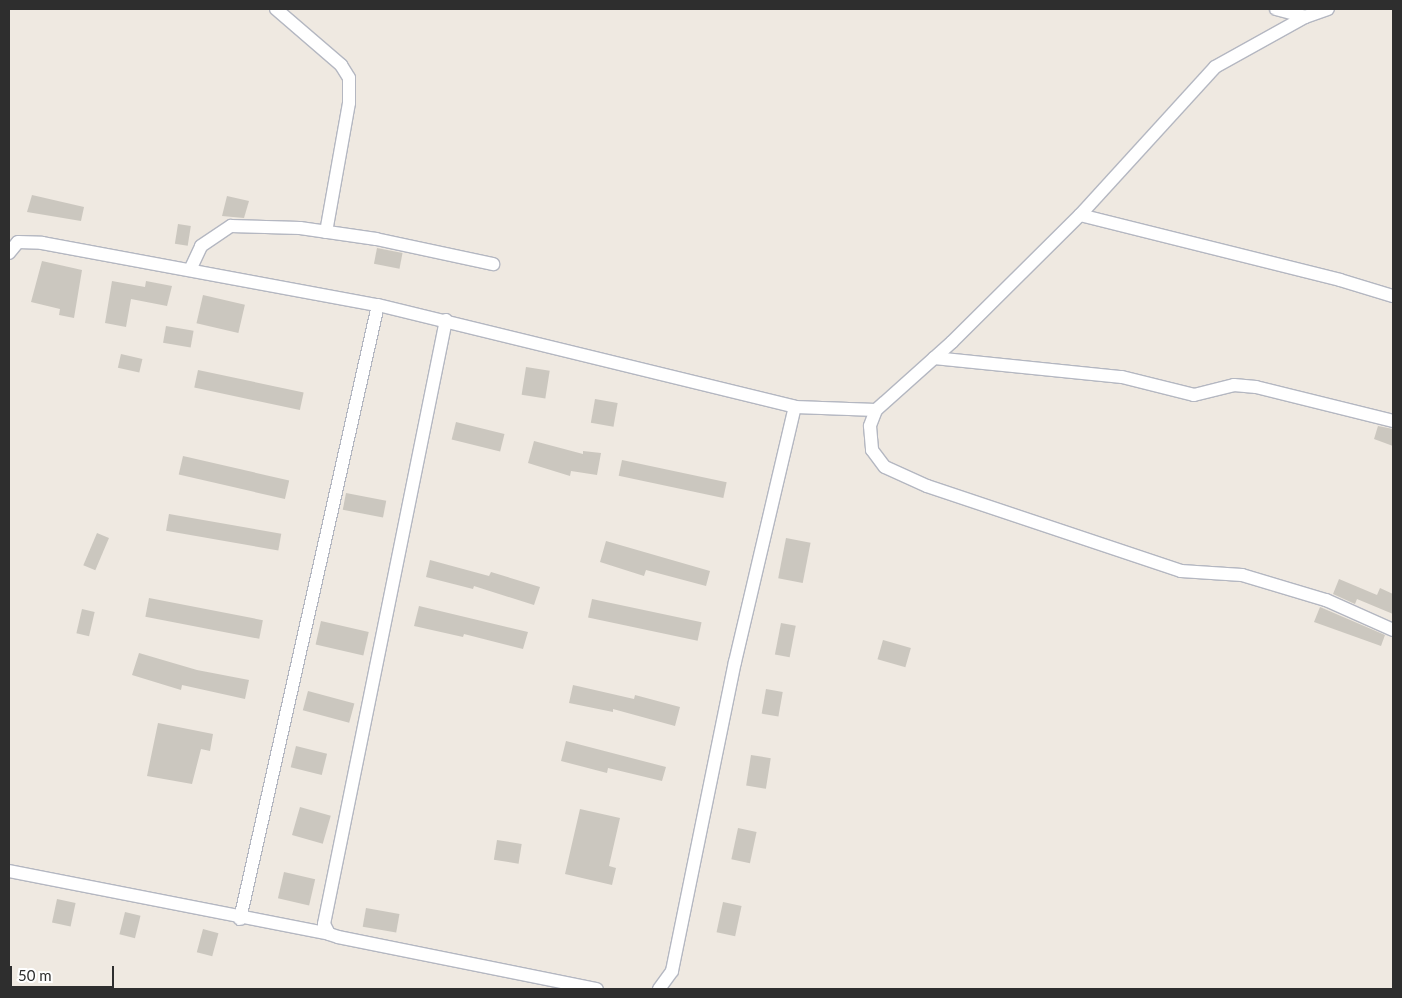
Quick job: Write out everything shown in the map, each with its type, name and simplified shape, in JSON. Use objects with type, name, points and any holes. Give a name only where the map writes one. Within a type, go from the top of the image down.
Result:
[{"type":"street","points":[[276,9],[341,65],[348,78],[349,103],[326,232]]},
{"type":"street","points":[[1276,9],[1305,17]]},
{"type":"street","points":[[1328,9],[1305,17],[1215,67],[1080,215],[934,358],[876,410],[870,426],[872,450],[885,467],[927,486],[1181,571],[1242,576],[1326,600],[1393,630]]},
{"type":"street","points":[[1080,215],[1340,280],[1393,296]]},
{"type":"street","points":[[190,270],[201,246],[231,226],[326,232],[376,239],[493,264]]},
{"type":"street","points":[[9,253],[18,242],[42,243],[378,305],[446,320],[795,407],[876,410]]},
{"type":"street","points":[[240,919],[378,305]]},
{"type":"street","points":[[329,934],[324,924],[446,320]]},
{"type":"street","points":[[934,358],[1122,377],[1194,394],[1234,386],[1256,387],[1393,422]]},
{"type":"street","points":[[659,989],[672,971],[736,662],[795,407]]},
{"type":"street","points":[[9,871],[240,919],[329,934],[597,989]]},
{"type":"building","points":[[32,195],[84,207],[81,221],[27,212]]},
{"type":"building","points":[[227,196],[249,201],[244,218],[222,216]]},
{"type":"building","points":[[178,224],[191,226],[188,246],[175,244]]},
{"type":"building","points":[[377,248],[403,253],[399,269],[374,264]]},
{"type":"building","points":[[42,261],[82,270],[74,318],[59,315],[60,309],[31,302]]},
{"type":"building","points":[[112,281],[145,287],[146,281],[172,286],[167,306],[131,299],[126,327],[105,323]]},
{"type":"building","points":[[203,295],[245,305],[238,333],[196,323]]},
{"type":"building","points":[[166,326],[194,331],[191,348],[163,343]]},
{"type":"building","points":[[121,354],[142,359],[139,373],[118,368]]},
{"type":"building","points":[[526,367],[550,371],[545,398],[522,395]]},
{"type":"building","points":[[198,370],[304,392],[300,410],[194,388]]},
{"type":"building","points":[[595,399],[618,403],[613,427],[591,423]]},
{"type":"building","points":[[456,422],[505,434],[500,452],[452,439]]},
{"type":"building","points":[[1378,426],[1393,429],[1393,446],[1374,439]]},
{"type":"building","points":[[534,441],[583,454],[583,451],[601,453],[597,475],[571,471],[570,476],[528,463]]},
{"type":"building","points":[[183,456],[289,481],[285,499],[179,475]]},
{"type":"building","points":[[622,460],[727,482],[723,498],[619,476]]},
{"type":"building","points":[[346,493],[386,501],[383,518],[343,510]]},
{"type":"building","points":[[169,514],[281,534],[278,551],[166,531]]},
{"type":"building","points":[[97,533],[109,538],[95,570],[83,565]]},
{"type":"building","points":[[786,538],[811,543],[803,583],[778,578]]},
{"type":"building","points":[[606,541],[710,571],[706,586],[646,570],[644,576],[600,562]]},
{"type":"building","points":[[430,560],[489,576],[491,572],[540,587],[534,605],[474,586],[473,589],[426,577]]},
{"type":"building","points":[[1339,579],[1377,595],[1380,588],[1393,594],[1393,614],[1357,599],[1355,604],[1333,594]]},
{"type":"building","points":[[149,598],[263,620],[259,639],[145,617]]},
{"type":"building","points":[[592,599],[702,622],[698,641],[588,618]]},
{"type":"building","points":[[419,606],[528,632],[523,649],[464,634],[463,637],[414,626]]},
{"type":"building","points":[[1320,607],[1385,635],[1381,646],[1314,622]]},
{"type":"building","points":[[82,609],[95,612],[89,636],[76,633]]},
{"type":"building","points":[[321,621],[369,632],[363,655],[316,644]]},
{"type":"building","points":[[781,623],[796,626],[790,657],[775,654]]},
{"type":"building","points":[[883,640],[911,648],[905,667],[877,659]]},
{"type":"building","points":[[139,653],[197,670],[249,680],[245,699],[182,685],[181,690],[132,675]]},
{"type":"building","points":[[573,685],[634,699],[635,695],[680,707],[675,726],[613,709],[613,712],[569,703]]},
{"type":"building","points":[[766,689],[783,692],[778,717],[762,714]]},
{"type":"building","points":[[308,691],[354,703],[349,723],[303,710]]},
{"type":"building","points":[[158,723],[213,734],[210,751],[201,749],[192,784],[147,776]]},
{"type":"building","points":[[566,741],[666,767],[662,781],[608,768],[607,773],[561,761]]},
{"type":"building","points":[[296,746],[327,754],[322,775],[291,767]]},
{"type":"building","points":[[751,755],[771,758],[766,789],[746,786]]},
{"type":"building","points":[[300,807],[331,816],[323,844],[292,835]]},
{"type":"building","points":[[580,809],[620,818],[609,866],[616,868],[612,885],[565,874]]},
{"type":"building","points":[[738,828],[757,832],[750,863],[731,859]]},
{"type":"building","points":[[497,840],[522,844],[519,864],[494,860]]},
{"type":"building","points":[[284,872],[315,879],[309,906],[278,898]]},
{"type":"building","points":[[57,899],[76,903],[71,926],[52,922]]},
{"type":"building","points":[[723,902],[742,906],[735,936],[717,932]]},
{"type":"building","points":[[366,908],[399,914],[396,933],[363,927]]},
{"type":"building","points":[[125,912],[141,916],[135,938],[119,934]]},
{"type":"building","points":[[203,929],[218,933],[212,956],[197,952]]}]
